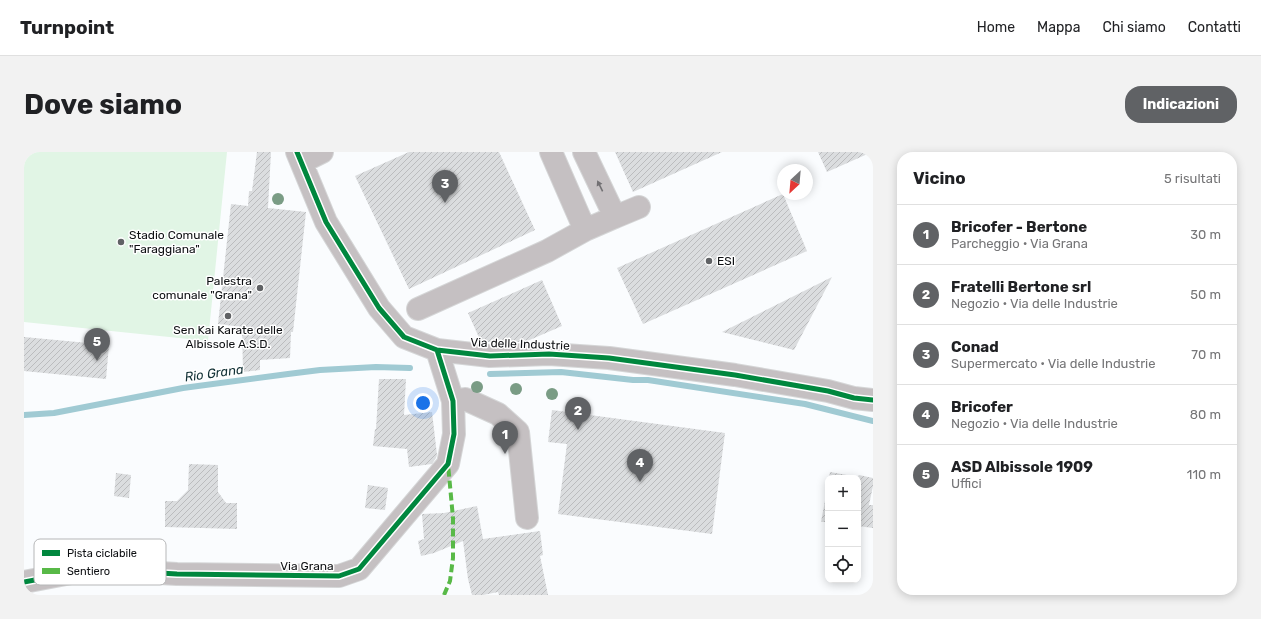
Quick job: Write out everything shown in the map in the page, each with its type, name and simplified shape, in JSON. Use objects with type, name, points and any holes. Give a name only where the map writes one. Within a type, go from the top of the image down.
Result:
[{"type":"street","points":[[299,157],[322,152]]},
{"type":"street","points":[[551,152],[585,230]]},
{"type":"street","points":[[584,152],[615,217]]},
{"type":"street","name":"Via delle Industrie","points":[[299,157],[326,222],[379,308],[404,337],[437,350],[490,356],[549,354],[609,358],[735,375],[828,391],[854,398],[873,400]]},
{"type":"street","points":[[418,309],[547,250],[585,230],[639,207]]},
{"type":"street","name":"Via Grana","points":[[166,574],[339,576],[359,569],[448,464],[454,434],[453,401],[437,350]]},
{"type":"street","points":[[453,401],[465,399],[498,414],[518,432],[527,518]]},
{"type":"street","name":"Via Grana","points":[[24,582],[34,580]]},
{"type":"green space","name":"Stadio Comunale \"Faraggiana\"","points":[[24,152],[227,152],[208,341],[24,322]]},
{"type":"building","name":"Palestra comunale \"Grana\"","points":[[257,152],[271,152],[268,208],[306,212],[293,332],[291,332],[290,358],[260,360],[260,370],[243,372],[242,327],[218,324],[231,204],[248,206],[249,191],[252,191]]},
{"type":"building","points":[[409,152],[499,152],[535,230],[409,289],[355,176]]},
{"type":"building","points":[[615,152],[722,152],[633,192]]},
{"type":"building","points":[[818,152],[872,152],[827,172]]},
{"type":"building","name":"ESI","points":[[777,197],[777,200],[786,200],[807,251],[643,324],[617,268]]},
{"type":"building","points":[[832,277],[794,350],[722,332]]},
{"type":"building","points":[[542,280],[562,326],[525,342],[481,342],[468,313]]},
{"type":"building","points":[[24,337],[109,345],[106,379],[24,371]]},
{"type":"building","points":[[379,379],[406,379],[404,415],[432,412],[437,455],[432,464],[409,467],[407,449],[373,446],[376,429]]},
{"type":"building","points":[[552,410],[725,433],[712,534],[558,514],[567,444],[548,442]]},
{"type":"building","points":[[189,464],[218,465],[218,492],[226,503],[237,503],[237,529],[165,527],[165,501],[177,501],[188,490]]},
{"type":"building","points":[[830,472],[847,475],[830,475]]},
{"type":"building","points":[[116,473],[131,475],[129,498],[114,496]]},
{"type":"building","points":[[861,475],[873,478],[869,505],[873,505],[873,528],[861,526]]},
{"type":"building","points":[[368,485],[388,488],[385,510],[365,508]]},
{"type":"building","points":[[825,501],[825,522],[821,522]]},
{"type":"building","points":[[477,506],[483,539],[540,531],[543,555],[540,556],[548,595],[499,595],[498,592],[483,595],[472,595],[468,579],[463,541],[434,553],[421,556],[418,541],[424,539],[422,514],[444,513]]},
{"type":"waterway","name":"Rio Grana","points":[[24,415],[54,413],[183,388],[320,370],[376,367],[410,368]]},
{"type":"waterway","name":"Rio Grana","points":[[490,374],[561,372],[633,380],[648,380],[805,404],[873,421]]},
{"type":"marked path","points":[[444,595],[450,581],[453,558],[453,518],[448,464]]},
{"type":"cycle path","points":[[297,152],[326,222],[379,308],[404,337],[437,350],[490,356],[549,354],[609,358],[735,375],[828,391],[854,398],[873,400]]},
{"type":"cycle path","points":[[166,573],[339,576],[359,569],[448,464],[454,434],[453,401],[437,350]]},
{"type":"cycle path","points":[[24,582],[34,580]]},
{"type":"place","name":"Conad","points":[[445,203]]},
{"type":"place","name":"Stadio Comunale \"Faraggiana\"","points":[[121,242]]},
{"type":"place","name":"ESI","points":[[709,261]]},
{"type":"place","name":"Palestra comunale \"Grana\"","points":[[260,288]]},
{"type":"place","name":"Sen Kai Karate delle Albissole A.S.D.","points":[[228,316]]},
{"type":"place","name":"ASD Albissole 1909","points":[[97,361]]},
{"type":"place","name":"Fratelli Bertone srl","points":[[578,430]]},
{"type":"place","name":"Bricofer - Bertone","points":[[505,454]]},
{"type":"place","name":"Bricofer","points":[[640,482]]}]
